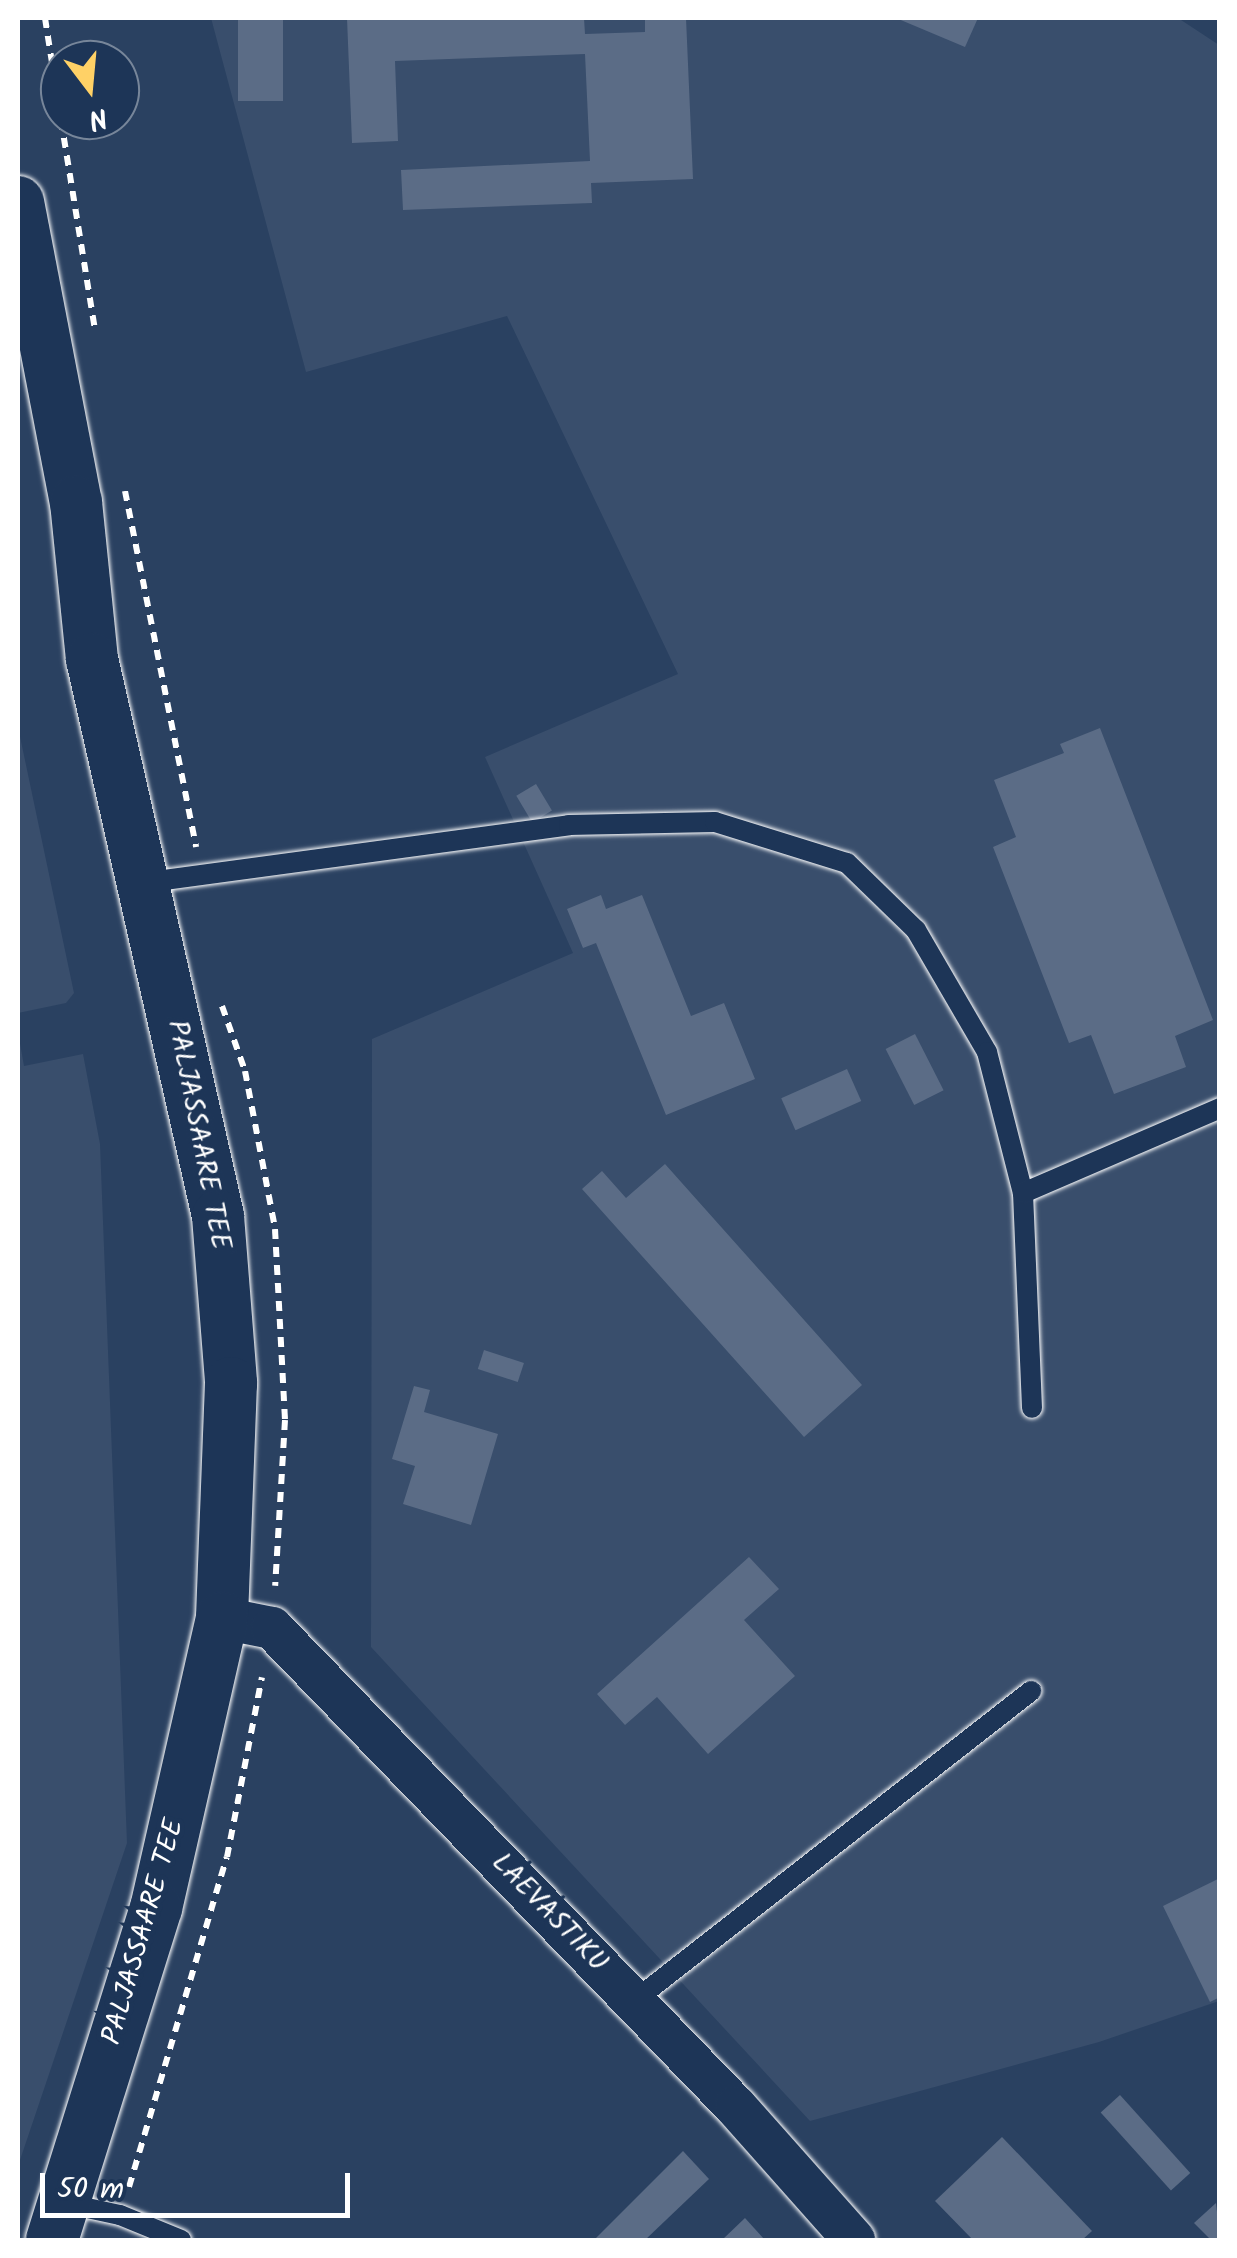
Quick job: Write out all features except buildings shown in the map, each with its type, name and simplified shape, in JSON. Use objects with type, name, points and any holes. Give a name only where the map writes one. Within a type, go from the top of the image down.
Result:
[{"type":"street","name":"PALJASSAARE TEE","points":[[18,202],[76,502],[92,659],[138,883],[172,1000],[218,1216],[231,1383],[222,1618],[156,1908],[58,2222]]},
{"type":"street","name":"LAEVASTIKU","points":[[222,1618],[272,1628],[634,2001],[854,2240]]},
{"type":"lane","points":[[138,883],[570,825],[715,822],[846,864],[916,930],[987,1052],[1023,1193],[1032,1408]]},
{"type":"lane","points":[[1023,1193],[1220,1108]]},
{"type":"lane","points":[[634,2001],[1031,1691]]},
{"type":"lane","points":[[58,2222],[120,2214],[180,2240]]},
{"type":"shaded area","points":[[211,18],[1178,18],[1219,45],[1219,2001],[1099,2042],[810,2121],[371,1647],[372,1039],[573,953],[485,757],[678,674],[507,316],[306,372]]},
{"type":"shaded area","points":[[18,727],[74,993],[66,1003],[18,1013]]},
{"type":"shaded area","points":[[18,1032],[24,1066],[83,1054],[100,1144],[127,1843],[18,2166]]}]
